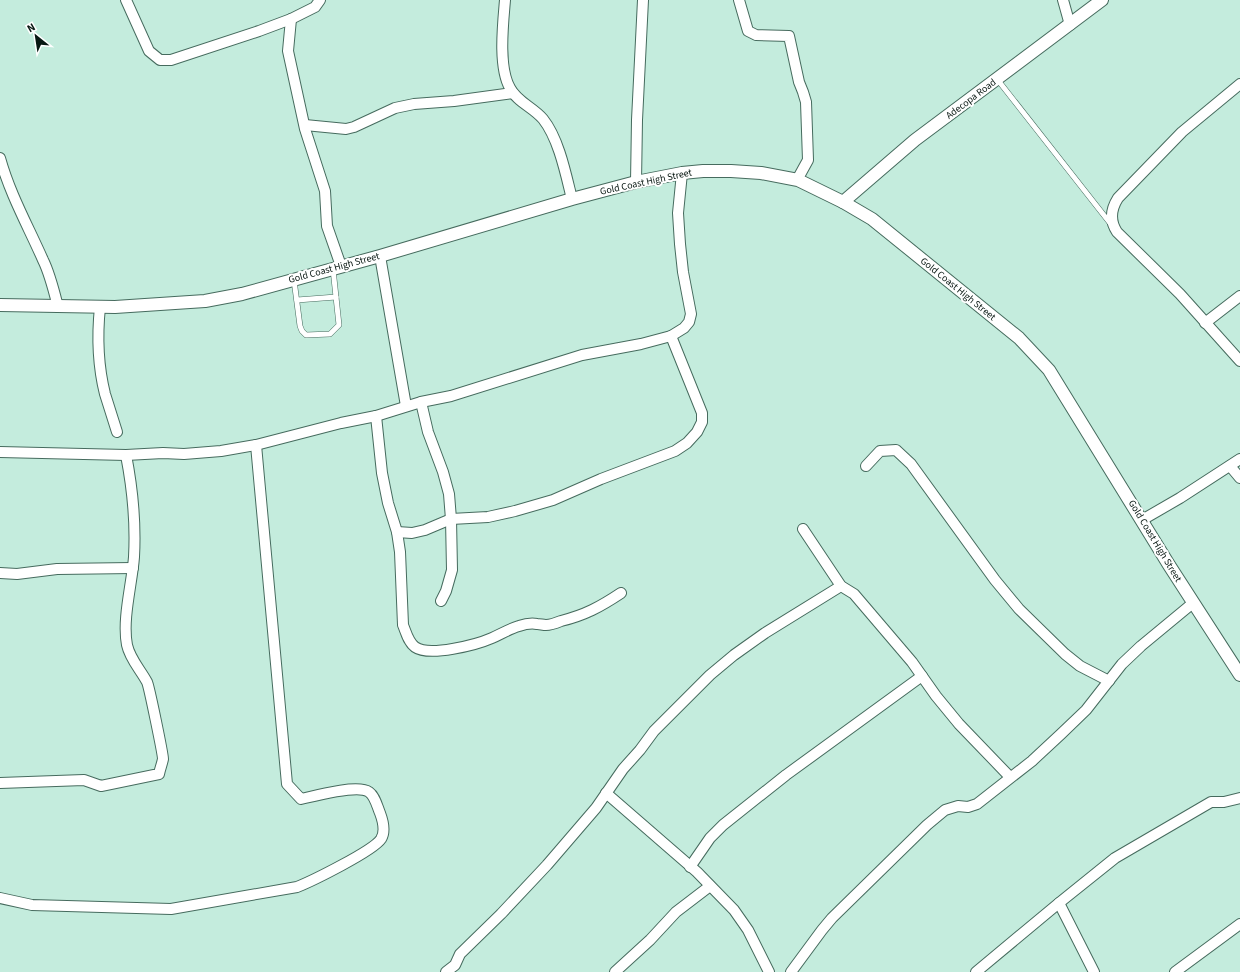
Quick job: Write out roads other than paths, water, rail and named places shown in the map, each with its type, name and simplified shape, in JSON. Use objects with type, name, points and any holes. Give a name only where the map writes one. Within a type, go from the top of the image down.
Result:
[{"type":"street","points":[[126,0],[149,51],[160,60],[171,60],[259,31],[291,19],[315,7],[320,0]]},
{"type":"street","points":[[505,0],[503,62],[505,75],[510,88],[516,97],[532,107],[544,120],[561,156],[572,199]]},
{"type":"street","points":[[636,182],[637,120],[643,0]]},
{"type":"street","points":[[739,0],[748,30],[756,35],[789,36],[799,82],[804,92],[806,102],[808,160],[797,180]]},
{"type":"street","points":[[1063,0],[1070,25]]},
{"type":"street","name":"Adecopa Road","points":[[843,202],[915,140],[1102,0]]},
{"type":"street","points":[[291,19],[288,51],[305,125],[325,191],[327,226],[337,267]]},
{"type":"street","points":[[1240,84],[1182,132],[1118,198],[1113,206],[1112,224],[1116,232],[1180,294],[1240,362]]},
{"type":"street","points":[[305,125],[346,129],[354,127],[395,108],[414,104],[454,101],[513,93]]},
{"type":"street","points":[[0,158],[3,170],[24,222],[44,261],[58,307]]},
{"type":"street","name":"Gold Coast High Street","points":[[0,305],[100,307],[162,305],[204,301],[242,294],[380,256],[572,199],[636,182],[682,173],[703,171],[761,173],[797,180],[843,202],[872,219],[1019,338],[1035,354],[1049,370],[1068,399],[1193,603],[1240,675]]},
{"type":"street","points":[[0,452],[126,455],[163,453],[184,454],[221,451],[256,445],[341,423],[376,416],[421,402],[451,396],[582,355],[641,344],[671,336],[684,328],[691,314],[682,272],[680,244],[678,212],[682,173]]},
{"type":"street","points":[[380,256],[406,406]]},
{"type":"street","points":[[1205,323],[1240,296]]},
{"type":"street","points":[[100,307],[98,333],[99,353],[105,392],[117,432]]},
{"type":"street","points":[[397,532],[418,532],[451,519],[488,517],[553,500],[601,479],[675,451],[687,443],[697,432],[702,422],[702,413],[671,336]]},
{"type":"street","points":[[421,402],[428,432],[443,472],[449,494],[452,570],[446,591],[441,601]]},
{"type":"street","points":[[376,416],[382,473],[388,503],[397,532],[400,552],[403,625],[411,643],[415,647],[423,650],[441,651],[474,644],[492,638],[513,627],[525,624],[545,625],[577,617],[599,608],[621,593]]},
{"type":"street","points":[[0,898],[32,905],[62,907],[171,909],[195,906],[296,887],[311,881],[359,855],[378,843],[384,834],[383,822],[373,795],[368,791],[361,789],[344,790],[300,799],[288,784],[256,445]]},
{"type":"street","points":[[866,466],[880,451],[896,450],[911,464],[995,580],[1019,609],[1065,654],[1080,666],[1109,681]]},
{"type":"street","points":[[0,783],[84,780],[101,786],[159,774],[163,758],[148,683],[132,660],[127,645],[126,629],[133,568],[135,529],[133,489],[126,455]]},
{"type":"street","points":[[1142,520],[1240,459]]},
{"type":"street","points":[[1230,466],[1240,478]]},
{"type":"street","points":[[803,529],[841,586],[854,594],[912,662],[936,696],[959,724],[1010,777]]},
{"type":"street","points":[[0,573],[17,574],[57,569],[133,568]]},
{"type":"street","points":[[446,972],[455,965],[460,954],[501,914],[596,808],[654,731],[710,675],[734,655],[766,633],[841,586]]},
{"type":"street","points":[[791,972],[832,918],[926,825],[946,810],[958,806],[968,807],[977,804],[1032,761],[1086,710],[1122,664],[1141,646],[1193,603]]},
{"type":"street","points":[[690,867],[710,838],[723,825],[786,775],[922,676]]},
{"type":"street","points":[[606,793],[690,867],[734,910],[744,922],[769,972]]},
{"type":"street","points":[[976,972],[1116,858],[1211,802],[1224,802],[1240,798]]},
{"type":"street","points":[[615,972],[650,940],[676,912],[710,886]]},
{"type":"street","points":[[1059,903],[1094,972]]},
{"type":"street","points":[[1175,972],[1240,924]]},
{"type":"lane","points":[[997,79],[1112,224]]},
{"type":"lane","points":[[294,279],[302,331],[306,335],[330,334],[339,324],[336,297],[337,267]]},
{"type":"lane","points":[[297,300],[336,297]]}]
